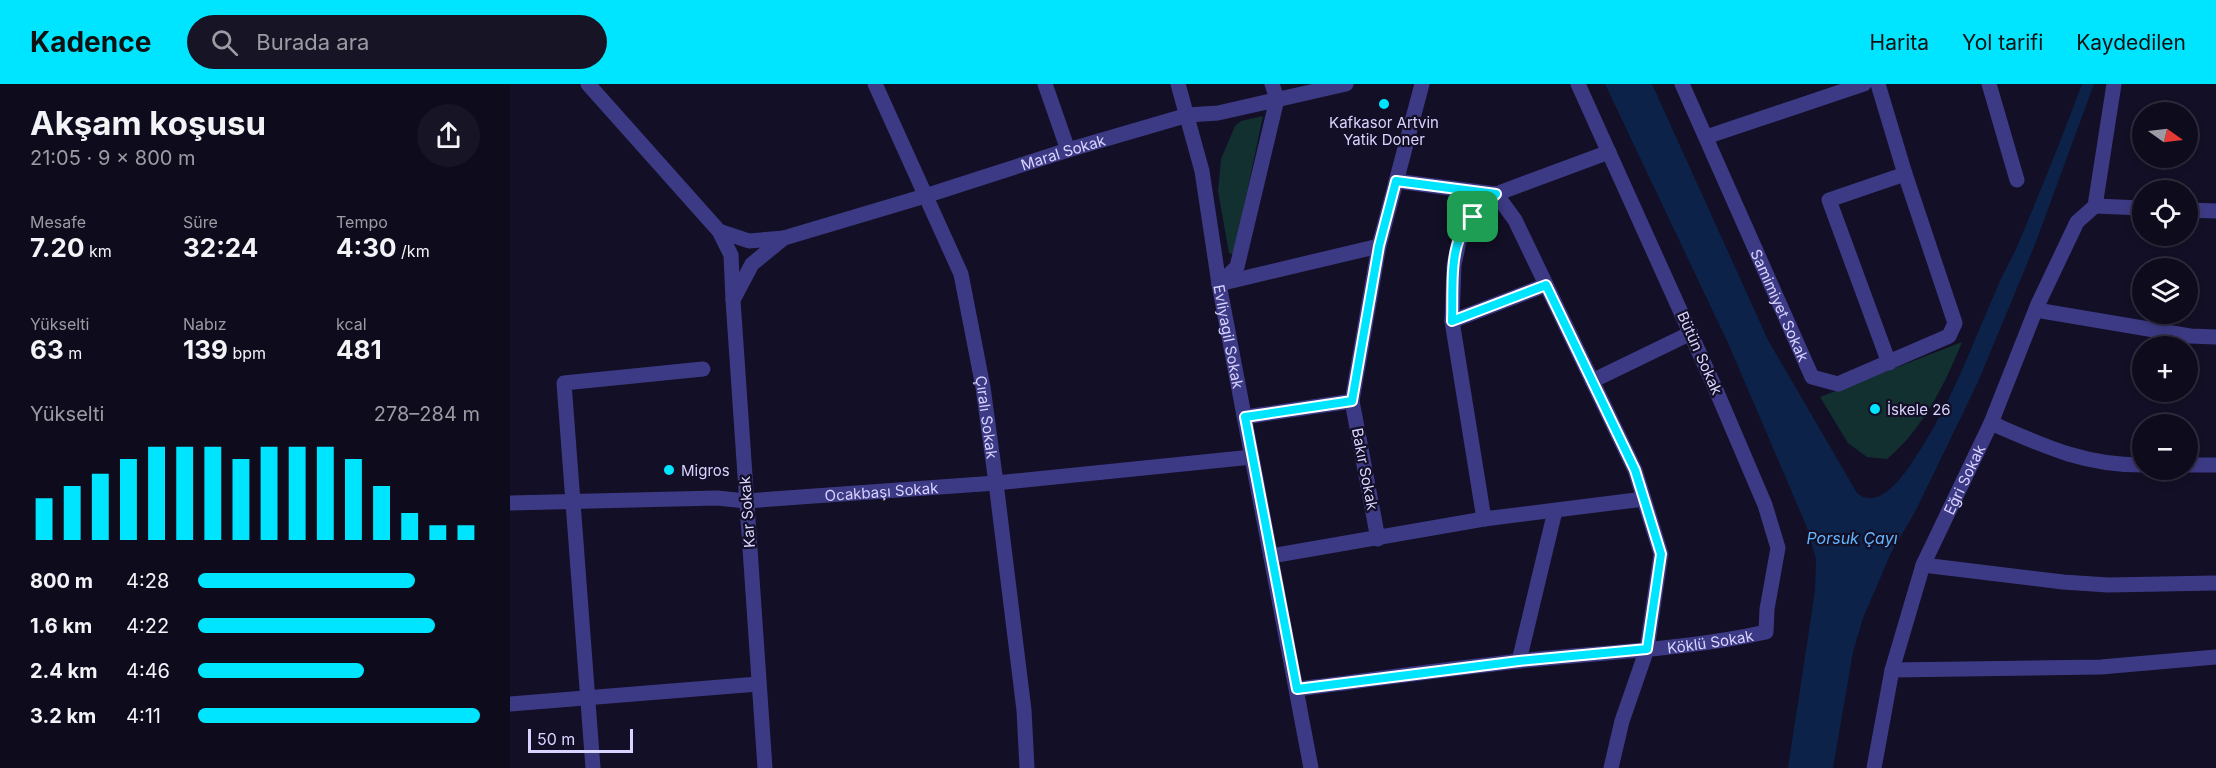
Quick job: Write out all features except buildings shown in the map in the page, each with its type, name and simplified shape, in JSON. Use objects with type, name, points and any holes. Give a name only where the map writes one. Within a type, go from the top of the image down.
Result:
[{"type":"street","points":[[588,84],[719,231],[749,241],[784,238]]},
{"type":"street","name":"Çıralı Sokak","points":[[875,84],[961,274],[983,387],[996,483],[1024,711],[1027,768]]},
{"type":"street","points":[[1045,84],[1068,150]]},
{"type":"street","name":"Evliyagil Sokak","points":[[1178,84],[1202,171],[1219,284],[1311,768]]},
{"type":"street","points":[[1219,284],[1237,267],[1277,99],[1272,84]]},
{"type":"street","name":"Maral Sokak","points":[[784,238],[1188,115],[1218,113],[1346,84]]},
{"type":"street","name":"Bakır Sokak","points":[[1378,538],[1352,401],[1379,246],[1422,84]]},
{"type":"street","name":"Bütün Sokak","points":[[1578,84],[1765,506],[1778,548],[1767,609],[1766,632]]},
{"type":"street","name":"Samimiyet Sokak","points":[[1682,84],[1812,376],[1838,384],[1949,336],[1955,323],[1905,174]]},
{"type":"street","points":[[1706,137],[1864,84]]},
{"type":"street","points":[[1878,84],[1905,174],[1829,200],[1889,363]]},
{"type":"street","points":[[1989,84],[2017,180]]},
{"type":"street","points":[[2114,84],[2095,206],[2132,208]]},
{"type":"street","points":[[1484,519],[1452,321],[1454,265],[1460,237],[1473,217],[1496,194],[1609,152]]},
{"type":"street","points":[[1396,181],[1496,194],[1515,220],[1635,470],[1661,554],[1647,649],[1622,721],[1611,768]]},
{"type":"street","name":"Eğri Sokak","points":[[1874,768],[1892,670],[1923,565],[1991,423],[2036,310],[2077,222],[2095,206]]},
{"type":"street","points":[[2198,210],[2216,211]]},
{"type":"street","name":"Kar Sokak","points":[[719,231],[731,255],[765,768]]},
{"type":"street","points":[[733,300],[752,264],[784,238]]},
{"type":"street","points":[[1219,284],[1379,246]]},
{"type":"street","points":[[1452,321],[1546,285]]},
{"type":"street","points":[[2036,310],[2190,336],[2216,337]]},
{"type":"street","points":[[1592,381],[1690,333]]},
{"type":"street","points":[[593,768],[564,383],[703,369]]},
{"type":"street","points":[[1245,417],[1352,401]]},
{"type":"street","points":[[1991,423],[2041,445],[2082,459],[2132,465]]},
{"type":"street","name":"Ocakbaşı Sokak","points":[[510,503],[717,498],[746,501],[996,483],[1252,457]]},
{"type":"street","points":[[2198,465],[2216,465]]},
{"type":"street","points":[[1271,556],[1484,519],[1644,498]]},
{"type":"street","points":[[1519,661],[1555,511]]},
{"type":"street","points":[[1923,565],[2063,582],[2108,585],[2216,583]]},
{"type":"street","name":"Köklü Sokak","points":[[1297,689],[1519,661],[1647,649],[1744,637],[1766,632]]},
{"type":"street","points":[[1892,670],[2101,667],[2216,657]]},
{"type":"street","points":[[510,704],[759,684]]},
{"type":"green space","points":[[1263,116],[1234,254],[1232,254],[1229,253],[1218,191],[1221,159],[1235,126],[1241,121]]},
{"type":"green space","points":[[1962,342],[1948,374],[1922,420],[1887,459],[1867,457],[1848,443],[1820,397]]},
{"type":"water","name":"Porsuk Çayı","points":[[1605,84],[1652,84],[1768,340],[1857,493],[1866,498],[1875,498],[1884,494],[1896,483],[1912,463],[1933,428],[1954,388],[2016,249],[2082,84],[2094,84],[2034,247],[1978,382],[1916,510],[1891,553],[1863,618],[1853,652],[1833,768],[1788,768],[1815,591],[1816,559],[1806,525],[1728,343]]},
{"type":"place","name":"Kafkasor Artvin Yatik Doner","points":[[1384,104]]},
{"type":"place","name":"İskele 26","points":[[1875,409]]},
{"type":"place","name":"Migros","points":[[669,470]]},
{"type":"route","points":[[1396,181],[1496,194],[1473,217],[1460,237],[1454,265],[1452,321],[1546,285],[1635,470],[1661,554],[1647,649],[1519,661],[1297,689],[1245,417],[1352,401],[1379,246],[1396,181]]}]
